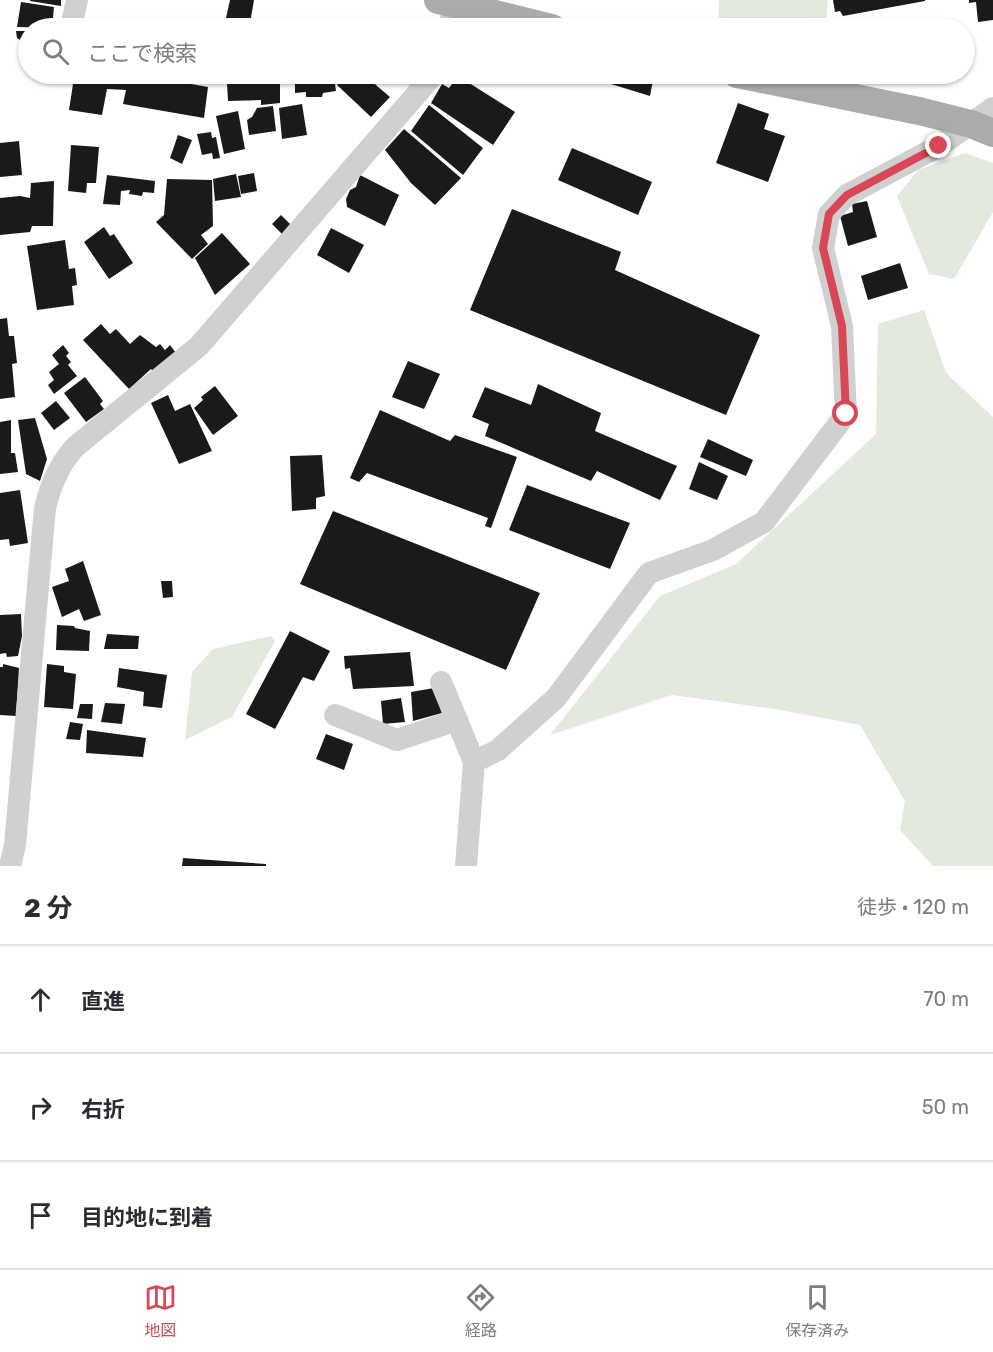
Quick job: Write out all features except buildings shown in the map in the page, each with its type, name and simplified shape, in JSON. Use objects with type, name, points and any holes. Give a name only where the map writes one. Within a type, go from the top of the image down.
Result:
[{"type":"main road","points":[[447,11],[485,5],[523,18]]},
{"type":"main road","points":[[789,84],[986,122]]},
{"type":"street","points":[[73,18],[77,0]]},
{"type":"street","points":[[10,866],[15,845],[45,508],[50,486],[63,460],[75,447],[199,346],[425,84]]},
{"type":"street","points":[[474,762],[498,750],[556,698],[649,573],[713,550],[764,522],[846,414],[842,326],[823,248],[829,214],[847,195],[986,122]]},
{"type":"street","points":[[441,682],[474,762],[466,866]]},
{"type":"street","points":[[335,715],[397,740],[457,720]]},
{"type":"shaded area","points":[[719,0],[828,0],[827,18],[718,18]]},
{"type":"shaded area","points":[[965,153],[993,163],[993,212],[954,279],[929,274],[897,196],[918,170]]},
{"type":"shaded area","points":[[924,310],[946,373],[993,417],[993,866],[933,866],[900,830],[905,801],[860,725],[775,709],[672,695],[550,735],[660,596],[736,564],[876,434],[878,324]]},
{"type":"shaded area","points":[[271,636],[275,641],[232,717],[185,740],[192,672],[213,649]]},
{"type":"route","points":[[846,414],[842,326],[823,248],[829,214],[847,195],[939,146]]}]
